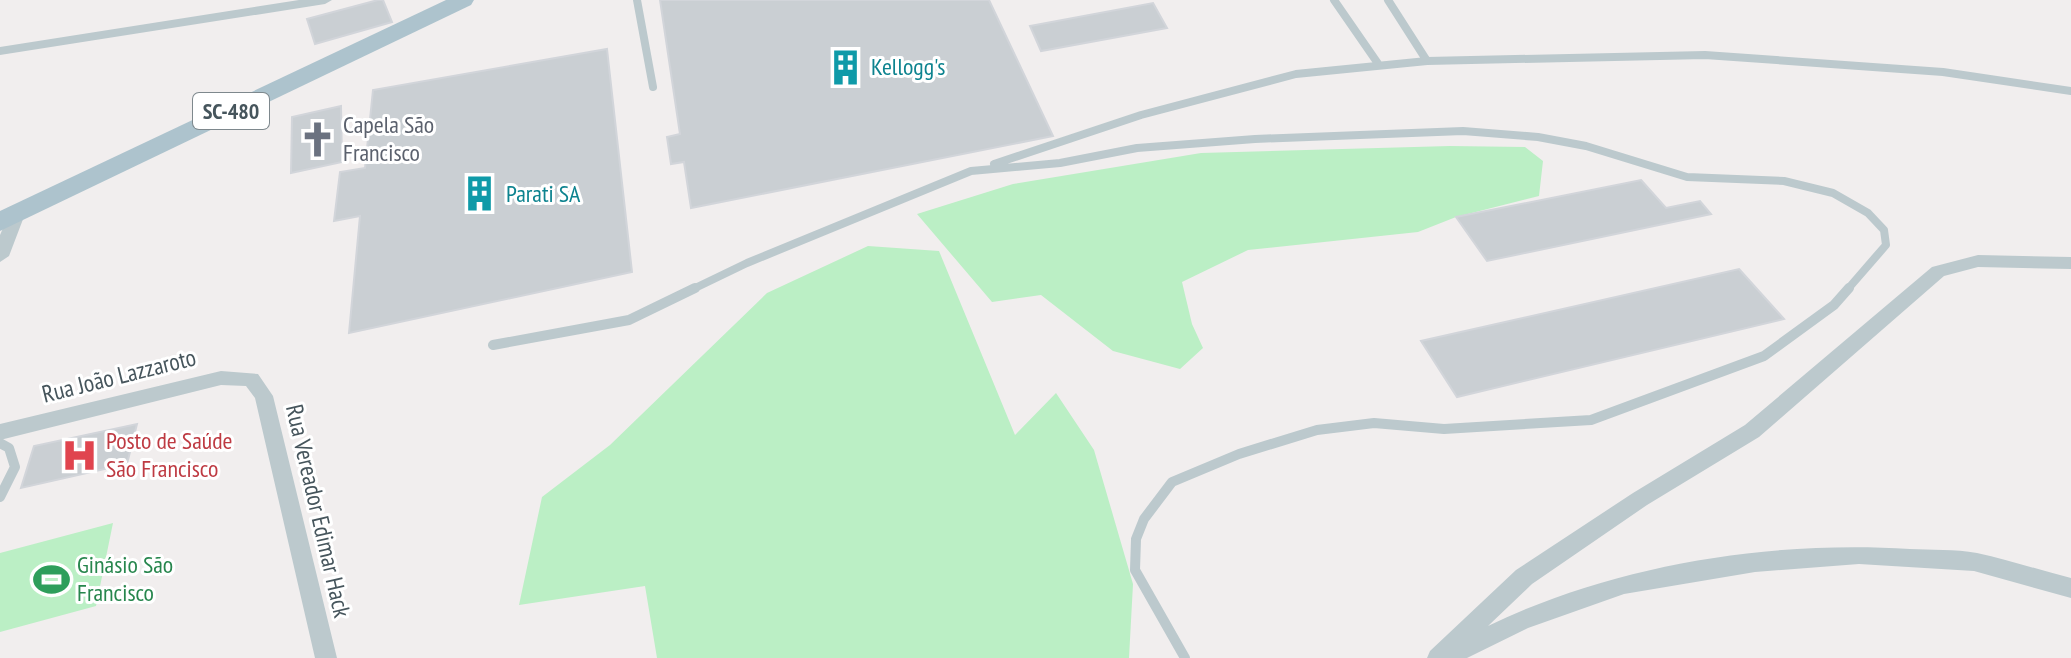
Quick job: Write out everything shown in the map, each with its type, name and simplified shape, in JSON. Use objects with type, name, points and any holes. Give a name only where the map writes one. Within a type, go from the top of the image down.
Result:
[{"type":"main road","name":"SC-480","points":[[8,218],[463,0]]},
{"type":"street","points":[[202,21],[208,0]]},
{"type":"street","points":[[0,51],[325,0]]},
{"type":"street","points":[[0,256],[8,218]]},
{"type":"street","points":[[1441,658],[1524,577],[1640,499],[1752,431],[1938,271],[1978,261],[2071,263]]},
{"type":"street","name":"Rua João Lazzaroto","points":[[0,432],[221,378],[251,379]]},
{"type":"street","name":"Rua Vereador Edimar Hack","points":[[251,379],[264,396],[326,658]]},
{"type":"street","points":[[1441,658],[1522,620],[1624,584],[1755,563],[1859,555],[1974,562],[2071,588]]},
{"type":"lane","points":[[637,0],[653,87]]},
{"type":"lane","points":[[1334,0],[1379,65]]},
{"type":"lane","points":[[1388,0],[1427,61]]},
{"type":"lane","points":[[493,345],[629,320],[747,263],[971,171],[1141,115],[1296,74],[1427,61],[1705,55],[1943,72],[2071,91]]},
{"type":"lane","points":[[971,171],[1060,163],[1137,148],[1255,139],[1463,131],[1538,137],[1586,146],[1687,177],[1784,181],[1833,193],[1868,213],[1884,230],[1886,245],[1834,305],[1764,356],[1591,420],[1444,429],[1374,423],[1317,430],[1239,454],[1172,482],[1144,519],[1136,539],[1135,570],[1185,658]]},
{"type":"lane","points":[[0,443],[9,448],[15,467],[0,497]]},
{"type":"green space","points":[[1525,147],[1543,161],[1539,196],[1456,217],[1418,232],[1248,250],[1182,282],[1192,324],[1203,348],[1180,369],[1113,351],[1041,295],[992,302],[917,214],[1013,184],[1201,153]]},
{"type":"green space","points":[[868,246],[939,251],[1015,435],[1056,393],[1094,450],[1133,584],[1129,658],[657,658],[645,586],[519,605],[542,497],[610,445],[767,293]]},
{"type":"green space","name":"Ginásio São Francisco","points":[[113,523],[96,606],[0,632],[0,553]]},
{"type":"building","points":[[383,0],[392,22],[315,44],[307,19]]},
{"type":"building","name":"Kellogg's","points":[[660,0],[989,0],[1053,136],[691,208],[684,162],[671,164],[667,137],[680,134]]},
{"type":"building","points":[[1153,3],[1167,28],[1041,51],[1030,26]]},
{"type":"building","name":"Parati SA","points":[[607,49],[632,272],[349,333],[360,216],[334,221],[340,172],[365,168],[373,90]]},
{"type":"building","name":"Capela São Francisco","points":[[341,106],[342,162],[291,173],[292,117]]},
{"type":"building","points":[[1641,180],[1666,208],[1700,201],[1711,214],[1487,261],[1456,217]]},
{"type":"building","points":[[1739,269],[1784,319],[1457,397],[1421,341]]},
{"type":"building","name":"Posto de Saúde São Francisco","points":[[137,424],[127,464],[21,488],[34,446]]},
{"type":"place","name":"Kellogg's","points":[[845,67]]},
{"type":"place","name":"Capela São Francisco","points":[[317,139]]},
{"type":"place","name":"Parati SA","points":[[480,194]]},
{"type":"place","name":"Posto de Saúde São Francisco","points":[[80,455]]},
{"type":"place","name":"Ginásio São Francisco","points":[[51,579]]}]
